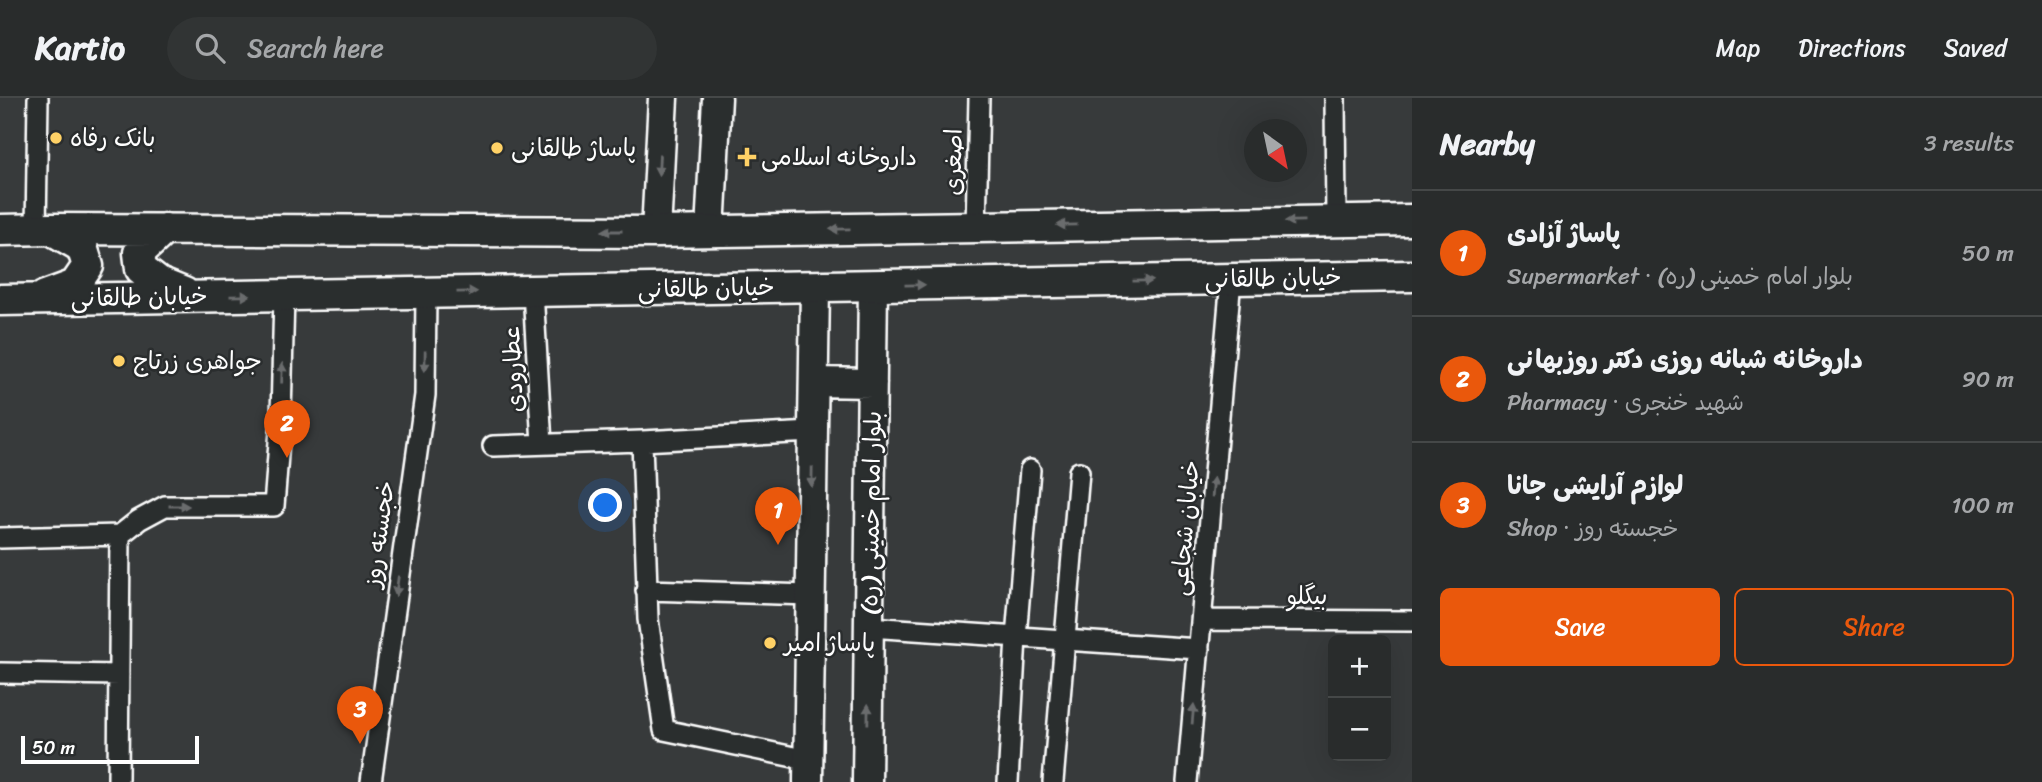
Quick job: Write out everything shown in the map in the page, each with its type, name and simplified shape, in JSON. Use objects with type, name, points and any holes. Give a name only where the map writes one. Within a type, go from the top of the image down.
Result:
[{"type":"main road","points":[[656,232],[663,98]]},
{"type":"main road","points":[[710,231],[717,98]]},
{"type":"main road","points":[[0,230],[656,232],[1412,220]]},
{"type":"main road","points":[[38,299],[75,285],[88,266],[82,247],[44,229]]},
{"type":"main road","points":[[165,229],[139,253],[141,269],[159,284],[194,296]]},
{"type":"main road","name":"خیابان طالقانی","points":[[0,299],[1410,275]]},
{"type":"main road","name":"بلوار امام خمینی (ره)","points":[[867,782],[873,285]]},
{"type":"main road","points":[[808,771],[815,286]]},
{"type":"main road","points":[[814,382],[872,383]]},
{"type":"street","points":[[38,98],[44,229]]},
{"type":"street","name":"اصغری","points":[[976,227],[979,98]]},
{"type":"street","points":[[1335,98],[1336,221]]},
{"type":"street","name":"خیابان شجاعی","points":[[1188,782],[1231,279]]},
{"type":"street","name":"عطارودی","points":[[533,291],[542,444]]},
{"type":"street","name":"خجسته روز","points":[[371,782],[425,395],[426,293]]},
{"type":"street","points":[[0,538],[120,535],[164,506],[274,506],[281,417],[284,295]]},
{"type":"street","points":[[493,446],[813,432]]},
{"type":"street","points":[[642,441],[648,619],[664,730],[808,771]]},
{"type":"street","points":[[1008,782],[1016,637],[1030,470]]},
{"type":"street","points":[[1053,782],[1079,472]]},
{"type":"street","points":[[118,782],[120,535]]},
{"type":"street","points":[[646,590],[810,596]]},
{"type":"street","name":"بیگلو","points":[[1202,620],[1412,621]]},
{"type":"street","points":[[869,627],[1199,649]]},
{"type":"street","points":[[0,673],[119,675]]},
{"type":"place","name":"بانک رفاه","points":[[56,138]]},
{"type":"place","name":"پاساژ طالقانی","points":[[497,148]]},
{"type":"place","name":"داروخانه اسلامی","points":[[747,157]]},
{"type":"place","name":"جواهری زرتاج","points":[[119,361]]},
{"type":"place","name":"داروخانه شبانه روزی دکتر روزبهانی","points":[[287,458]]},
{"type":"place","name":"پاساژ آزادی","points":[[778,545]]},
{"type":"place","name":"پاساژ امیر","points":[[770,643]]},
{"type":"place","name":"لوازم آرایشی جانا","points":[[360,744]]}]
